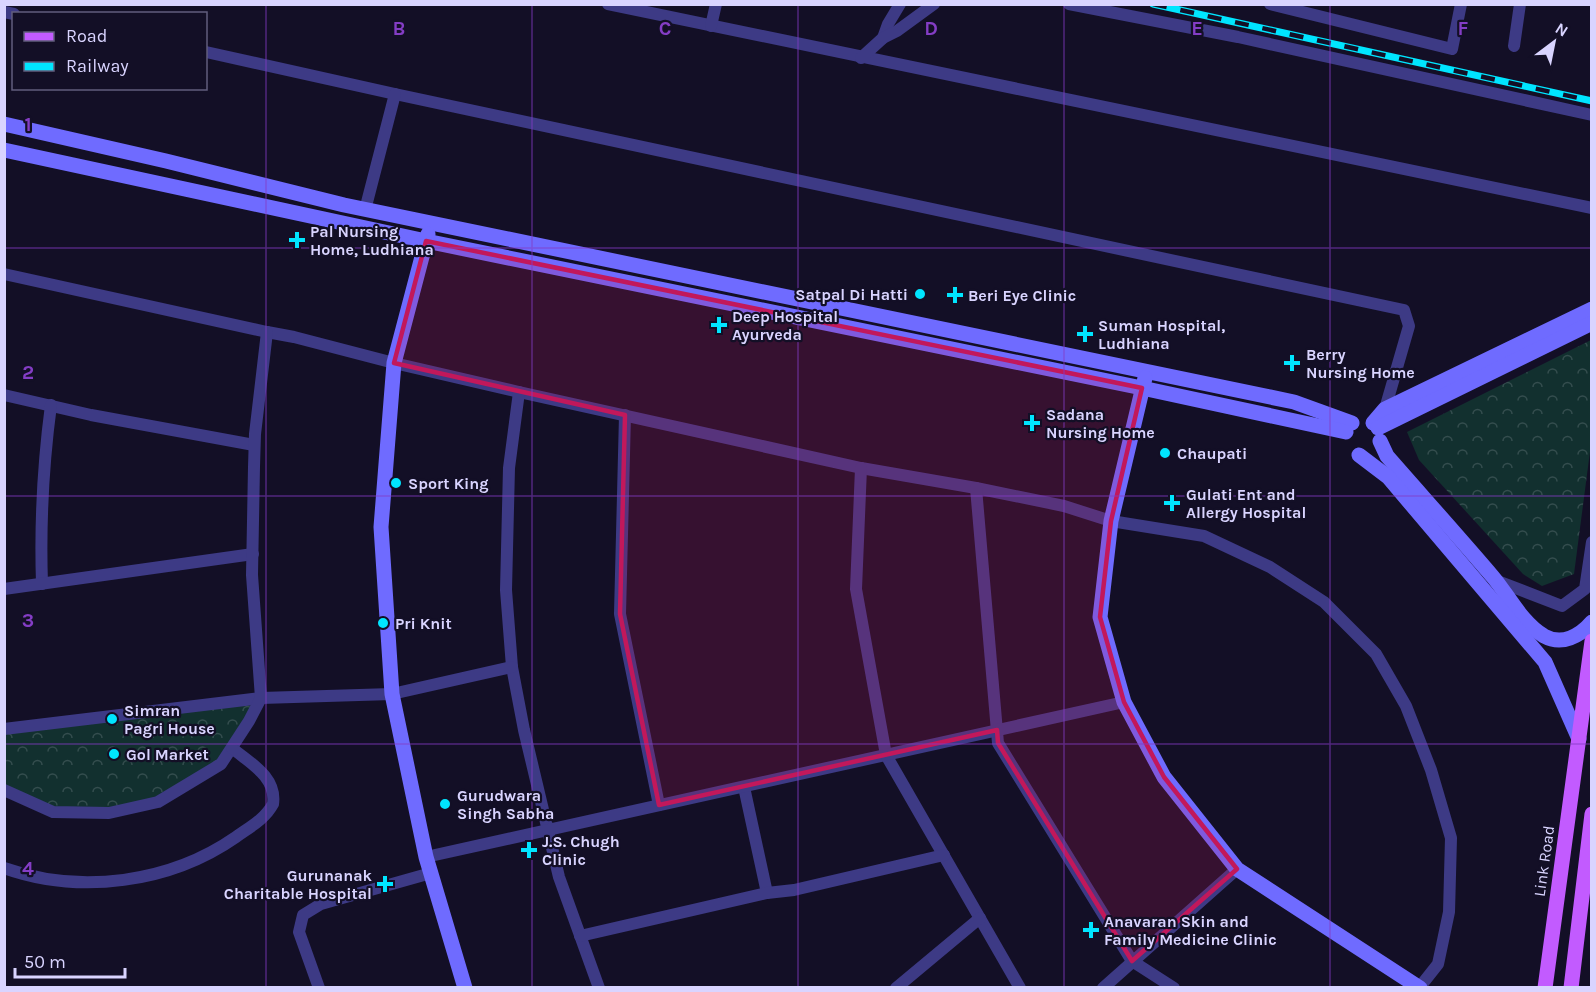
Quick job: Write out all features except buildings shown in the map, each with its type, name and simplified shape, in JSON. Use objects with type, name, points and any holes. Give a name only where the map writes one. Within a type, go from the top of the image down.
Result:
[{"type":"main road","name":"Link Road","points":[[1545,987],[1592,641]]},
{"type":"main road","points":[[1571,987],[1586,905],[1592,814]]},
{"type":"street","points":[[608,4],[1592,208]]},
{"type":"street","points":[[711,26],[716,4]]},
{"type":"street","points":[[884,38],[888,24],[900,4]]},
{"type":"street","points":[[861,58],[884,38],[934,4]]},
{"type":"street","points":[[1069,4],[1238,37],[1592,115]]},
{"type":"street","points":[[1270,4],[1452,49],[1461,4]]},
{"type":"street","points":[[1514,46],[1520,4]]},
{"type":"street","points":[[207,52],[1404,310],[1409,326],[1386,409],[1377,431],[1377,449],[1369,454],[1359,455]]},
{"type":"street","points":[[365,210],[395,94]]},
{"type":"street","points":[[4,124],[166,160],[365,210],[1294,402],[1349,427]]},
{"type":"street","points":[[4,150],[426,241],[1142,388],[1349,427],[1365,419],[1377,431],[1387,456],[1495,580],[1526,620],[1545,636],[1563,640],[1582,633],[1592,622]]},
{"type":"street","points":[[430,223],[394,363],[381,527],[392,694],[426,857],[465,987]]},
{"type":"street","points":[[4,274],[294,337],[519,392],[861,468],[1064,506],[1111,521],[1204,536],[1270,567],[1324,602],[1376,654],[1406,706],[1431,770],[1451,838],[1449,912],[1438,964],[1419,987],[1237,869],[1164,777],[1124,702],[1100,617],[1111,521],[1147,372]]},
{"type":"street","points":[[1386,409],[1592,309]]},
{"type":"street","points":[[1377,431],[1592,323]]},
{"type":"street","points":[[4,790],[53,812],[109,813],[158,802],[221,765],[261,698],[252,575],[254,444],[267,332]]},
{"type":"street","points":[[519,392],[509,468],[506,590],[512,667],[559,877],[599,987]]},
{"type":"street","points":[[4,395],[91,415],[254,444]]},
{"type":"street","points":[[42,584],[41,535],[45,452],[51,405]]},
{"type":"street","points":[[625,415],[620,614],[658,806]]},
{"type":"street","points":[[1349,427],[1346,443],[1352,452],[1388,477],[1545,662],[1579,739]]},
{"type":"street","points":[[861,468],[856,589],[886,755],[1020,987]]},
{"type":"street","points":[[976,488],[998,743],[1132,961],[1174,987]]},
{"type":"street","points":[[1495,580],[1562,606],[1585,589],[1592,542]]},
{"type":"street","points":[[4,589],[253,554]]},
{"type":"street","points":[[4,729],[261,698],[392,694],[512,667]]},
{"type":"street","points":[[426,857],[1124,702]]},
{"type":"street","points":[[4,868],[28,876],[100,882],[133,880],[203,856],[257,822],[273,804],[273,787],[266,777],[232,748]]},
{"type":"street","points":[[744,787],[767,893]]},
{"type":"street","points":[[580,936],[944,855]]},
{"type":"street","points":[[1103,987],[1237,869]]},
{"type":"street","points":[[318,987],[299,932],[303,915],[321,904],[431,873]]},
{"type":"street","points":[[896,987],[980,918]]},
{"type":"highlighted area","points":[[426,241],[1142,388],[1111,521],[1100,617],[1124,702],[1164,777],[1237,869],[1132,961],[998,743],[997,730],[659,805],[620,614],[625,415],[394,363]]},
{"type":"green space","points":[[1591,340],[1591,444],[1574,574],[1542,586],[1523,574],[1419,460],[1407,432]]},
{"type":"green space","points":[[252,702],[246,719],[219,761],[158,798],[108,811],[55,809],[5,786],[4,731]]},
{"type":"railway","points":[[1153,4],[1592,101]]},
{"type":"place","name":"Pal Nursing Home, Ludhiana","points":[[297,240]]},
{"type":"place","name":"Satpal Di Hatti","points":[[920,294]]},
{"type":"place","name":"Beri Eye Clinic","points":[[955,295]]},
{"type":"place","name":"Deep Hospital Ayurveda","points":[[719,325]]},
{"type":"place","name":"Suman Hospital, Ludhiana","points":[[1085,334]]},
{"type":"place","name":"Berry Nursing Home","points":[[1292,363]]},
{"type":"place","name":"Sadana Nursing Home","points":[[1032,423]]},
{"type":"place","name":"Chaupati","points":[[1165,453]]},
{"type":"place","name":"Sport King","points":[[396,483]]},
{"type":"place","name":"Gulati Ent and Allergy Hospital","points":[[1172,503]]},
{"type":"place","name":"Pri Knit","points":[[383,623]]},
{"type":"place","name":"Simran Pagri House","points":[[112,719]]},
{"type":"place","name":"Gol Market","points":[[114,754]]},
{"type":"place","name":"Gurudwara Singh Sabha","points":[[445,804]]},
{"type":"place","name":"J.S. Chugh Clinic","points":[[529,850]]},
{"type":"place","name":"Gurunanak Charitable Hospital","points":[[385,884]]},
{"type":"place","name":"Anavaran Skin and Family Medicine Clinic","points":[[1091,930]]}]
